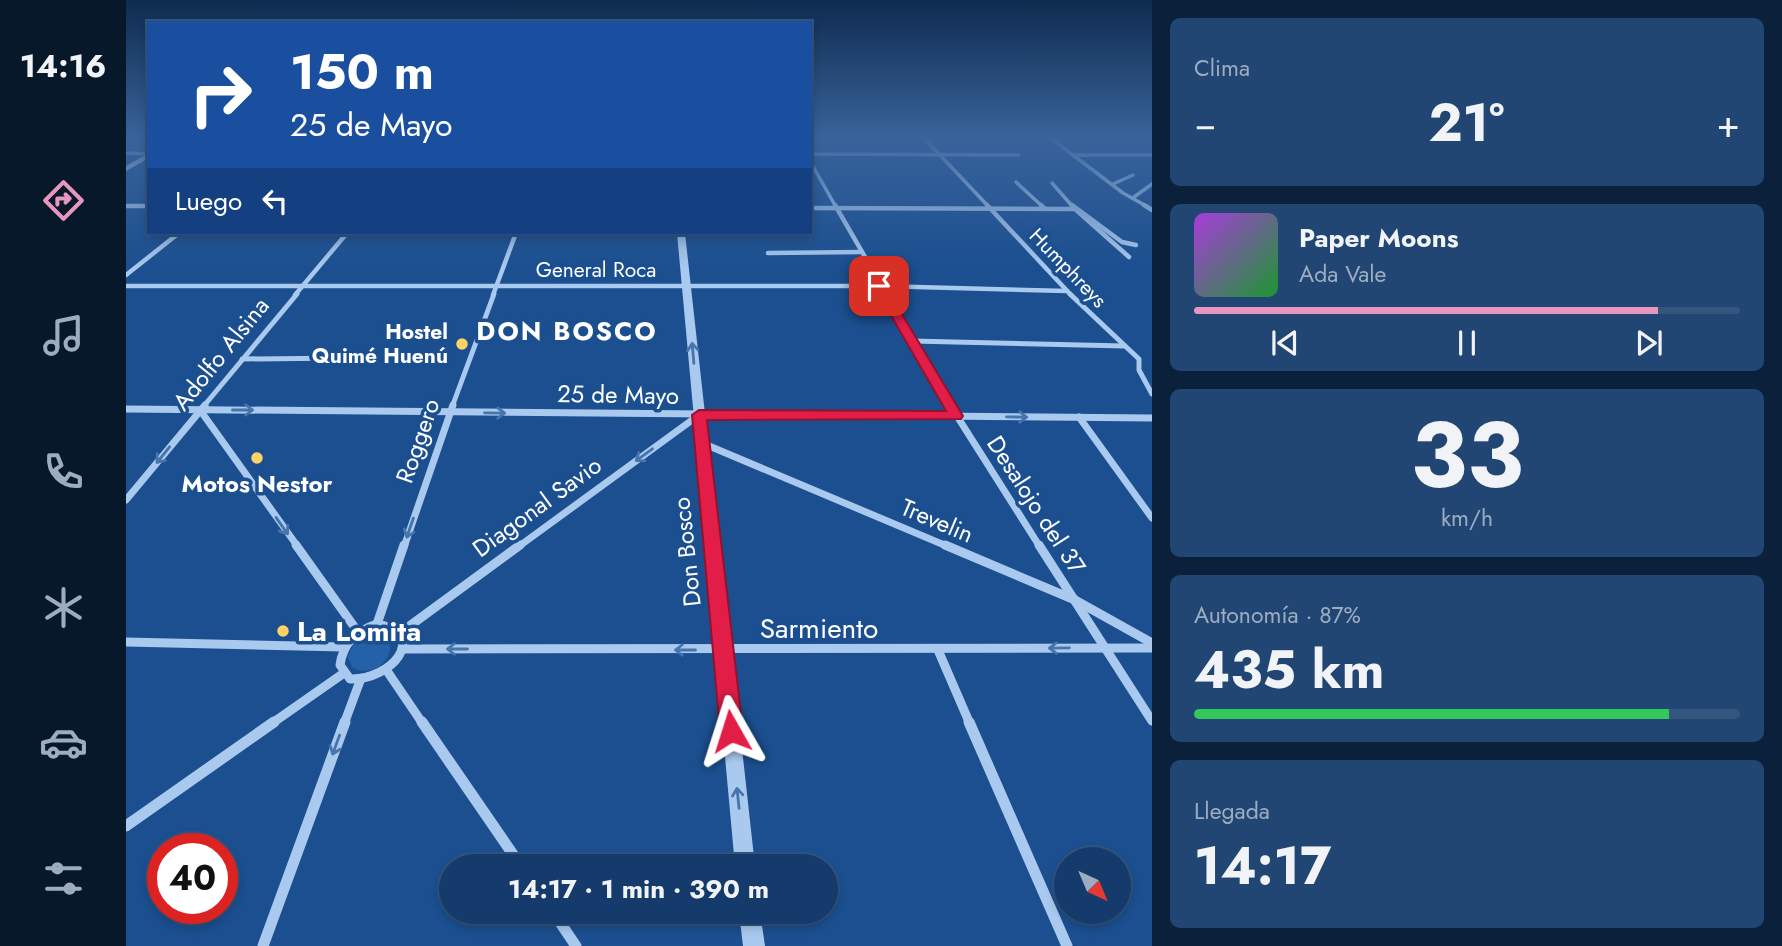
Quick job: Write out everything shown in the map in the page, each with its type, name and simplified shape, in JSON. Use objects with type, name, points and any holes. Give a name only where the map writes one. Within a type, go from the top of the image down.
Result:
[{"type":"street","name":"Desalojo del 37","points":[[821,180],[879,286],[956,416],[1152,721]]},
{"type":"street","name":"Humphreys","points":[[963,180],[1067,291],[1139,359],[1139,370],[1152,394]]},
{"type":"street","points":[[1108,180],[1152,210]]},
{"type":"street","points":[[1113,184],[1122,180]]},
{"type":"street","points":[[1016,182],[1045,209]]},
{"type":"street","points":[[1052,183],[1074,209],[1129,257]]},
{"type":"street","points":[[1134,197],[1152,184]]},
{"type":"street","points":[[1146,205],[1151,200]]},
{"type":"street","points":[[126,206],[147,206]]},
{"type":"street","points":[[812,208],[1074,209],[1090,217],[1122,242],[1136,244]]},
{"type":"street","points":[[126,275],[176,235]]},
{"type":"street","name":"Adolfo Alsina","points":[[126,500],[345,235]]},
{"type":"street","name":"Roggero","points":[[377,624],[450,412],[515,235]]},
{"type":"street","name":"Don Bosco","points":[[681,235],[744,854]]},
{"type":"street","points":[[768,253],[862,252]]},
{"type":"street","name":"General Roca","points":[[126,286],[879,286],[1067,291]]},
{"type":"street","points":[[912,341],[1124,346]]},
{"type":"street","points":[[242,359],[348,358]]},
{"type":"street","name":"25 de Mayo","points":[[126,409],[1152,418]]},
{"type":"street","points":[[200,410],[358,632]]},
{"type":"street","name":"Diagonal Savio","points":[[400,633],[699,415]]},
{"type":"street","points":[[1079,417],[1152,518]]},
{"type":"street","name":"Trevelin","points":[[702,443],[1075,600],[1152,645]]},
{"type":"street","points":[[377,624],[394,627],[400,633],[402,649],[398,659],[387,671],[371,680],[360,681],[344,673],[340,665],[344,648],[358,632],[377,624]]},
{"type":"street","points":[[126,642],[344,648]]},
{"type":"street","name":"Sarmiento","points":[[402,649],[938,650],[1152,645]]},
{"type":"street","points":[[938,650],[1067,946]]},
{"type":"street","points":[[387,671],[514,854]]},
{"type":"street","points":[[126,826],[344,673]]},
{"type":"street","points":[[263,946],[360,681]]},
{"type":"street","points":[[561,924],[576,946]]},
{"type":"street","points":[[751,924],[754,946]]},
{"type":"shaded area","points":[[380,633],[389,639],[389,654],[385,660],[367,671],[352,667],[348,657],[356,643],[364,637]]},
{"type":"place","name":"Hostel Quimé Huenú","points":[[462,344]]},
{"type":"place","name":"Motos Nestor","points":[[257,458]]},
{"type":"place","name":"La Lomita","points":[[283,631]]},
{"type":"district","name":"DON BOSCO","points":[[567,331]]},
{"type":"route","points":[[731,731],[699,415],[956,416],[879,286]]}]
